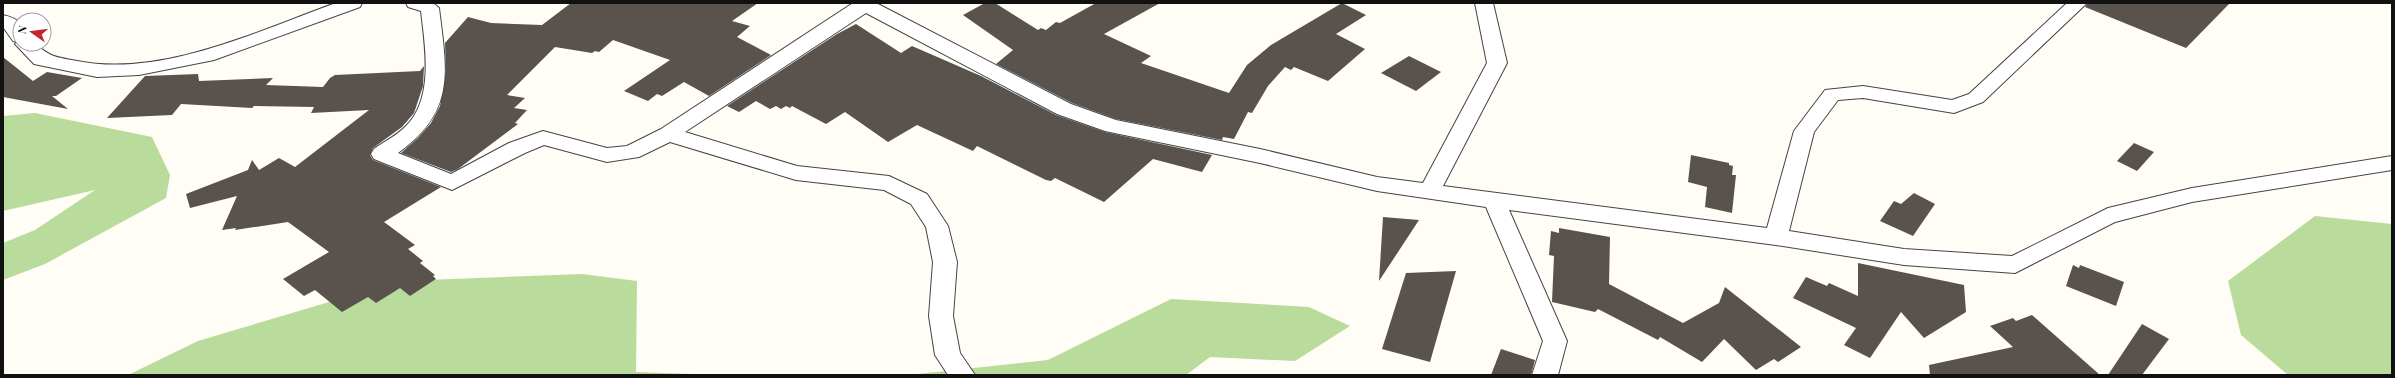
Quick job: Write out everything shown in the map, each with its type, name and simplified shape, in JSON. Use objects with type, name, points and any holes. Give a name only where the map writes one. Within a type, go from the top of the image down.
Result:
[{"type":"street","points":[[33,52],[41,60],[97,71],[139,69],[207,56],[353,3]]},
{"type":"street","points":[[415,3],[430,8],[435,59],[432,101],[415,129],[382,154],[452,182],[517,148],[543,138],[607,155],[631,152],[668,134],[863,4],[1064,109],[1112,126],[1260,156],[1377,184],[1776,238],[1904,257],[2015,265],[2108,216],[2192,194],[2392,163]]},
{"type":"street","points":[[1429,192],[1497,63],[1484,3]]},
{"type":"street","points":[[1776,238],[1804,131],[1832,94],[1863,92],[1954,107],[1976,98],[1994,79],[2078,3]]},
{"type":"street","points":[[3,21],[10,23],[12,26]]},
{"type":"street","points":[[668,134],[796,173],[889,183],[920,199],[937,226],[945,262],[941,316],[948,355],[962,375]]},
{"type":"street","points":[[1494,201],[1555,341],[1545,375]]},
{"type":"green space","points":[[35,113],[152,137],[170,175],[166,198],[45,264],[3,280],[3,243],[35,230],[95,190],[3,211],[3,116]]},
{"type":"green space","points":[[2315,216],[2392,224],[2392,375],[2288,375],[2241,335],[2228,281]]},
{"type":"green space","points":[[582,274],[637,281],[636,372],[720,375],[128,375],[198,341],[400,281]]},
{"type":"green space","points":[[1171,299],[1309,307],[1350,326],[1295,361],[1210,357],[1186,375],[908,375],[1048,360]]},
{"type":"building","points":[[571,3],[758,3],[732,21],[750,26],[737,37],[771,55],[709,96],[684,82],[662,96],[657,94],[648,101],[624,91],[670,60],[613,40],[599,52],[595,51],[592,53],[555,47],[507,95],[525,98],[514,108],[527,110],[515,123],[518,124],[458,169],[451,172],[401,153],[418,138],[431,123],[440,106],[446,71],[445,43],[468,17],[491,23],[542,25]]},
{"type":"building","points":[[985,3],[995,3],[1038,30],[1041,28],[1046,30],[1056,22],[1060,23],[1096,3],[1160,3],[1104,34],[1151,56],[1141,63],[1229,93],[1247,65],[1271,45],[1342,3],[1366,15],[1336,34],[1365,49],[1328,81],[1294,67],[1291,70],[1285,67],[1268,86],[1252,113],[1248,112],[1234,139],[1223,137],[1222,140],[1116,119],[1072,103],[996,64],[1013,50],[963,15]]},
{"type":"building","points":[[2088,3],[2230,3],[2186,48],[2085,7]]},
{"type":"building","points":[[856,24],[901,53],[912,46],[981,76],[1056,115],[1105,132],[1212,155],[1202,172],[1153,159],[1104,202],[1055,178],[1051,181],[1046,180],[977,146],[973,151],[917,125],[888,142],[845,112],[826,124],[792,106],[790,108],[786,106],[781,109],[776,106],[770,109],[756,101],[739,112],[727,106],[837,34]]},
{"type":"building","points":[[1409,56],[1441,72],[1416,91],[1381,73]]},
{"type":"building","points":[[3,57],[33,81],[47,72],[82,78],[56,96],[52,96],[68,109],[3,97]]},
{"type":"building","points":[[424,66],[423,86],[414,113],[402,127],[373,148],[370,155],[373,160],[441,187],[384,222],[415,245],[408,249],[423,261],[420,263],[435,275],[433,276],[436,279],[410,296],[400,288],[376,303],[368,297],[342,312],[315,290],[304,296],[283,279],[329,252],[288,222],[235,230],[236,228],[222,230],[237,196],[190,208],[186,194],[248,170],[252,160],[259,170],[279,158],[295,167],[369,110],[311,113],[314,107],[254,106],[252,108],[181,104],[172,115],[107,118],[145,76],[198,74],[199,81],[273,78],[266,85],[323,87],[330,78],[335,75],[420,71]]},
{"type":"building","points":[[2134,143],[2154,152],[2137,171],[2117,161]]},
{"type":"building","points":[[1691,155],[1729,163],[1729,165],[1733,166],[1732,175],[1736,175],[1732,213],[1705,207],[1707,187],[1688,182]]},
{"type":"building","points":[[1914,193],[1935,204],[1913,236],[1880,221],[1894,201],[1901,204]]},
{"type":"building","points":[[1383,217],[1419,220],[1379,281]]},
{"type":"building","points":[[1559,228],[1610,237],[1609,284],[1683,323],[1719,303],[1725,287],[1801,347],[1778,362],[1774,359],[1756,370],[1724,339],[1702,362],[1660,337],[1658,340],[1598,309],[1595,312],[1552,302],[1554,256],[1549,255],[1551,231],[1559,233]]},
{"type":"building","points":[[1858,263],[1964,285],[1966,312],[1924,338],[1901,312],[1870,358],[1844,345],[1856,328],[1793,298],[1806,277],[1827,286],[1829,283],[1858,296]]},
{"type":"building","points":[[2073,265],[2079,268],[2080,265],[2124,282],[2116,306],[2066,286]]},
{"type":"building","points":[[1456,271],[1430,362],[1382,349],[1406,273]]},
{"type":"building","points":[[2032,315],[2100,375],[1930,375],[1929,365],[2013,347],[1990,326],[2013,318],[2016,321]]},
{"type":"building","points":[[2142,324],[2169,339],[2142,375],[2108,375]]},
{"type":"building","points":[[1501,349],[1535,360],[1531,375],[1491,375]]}]
